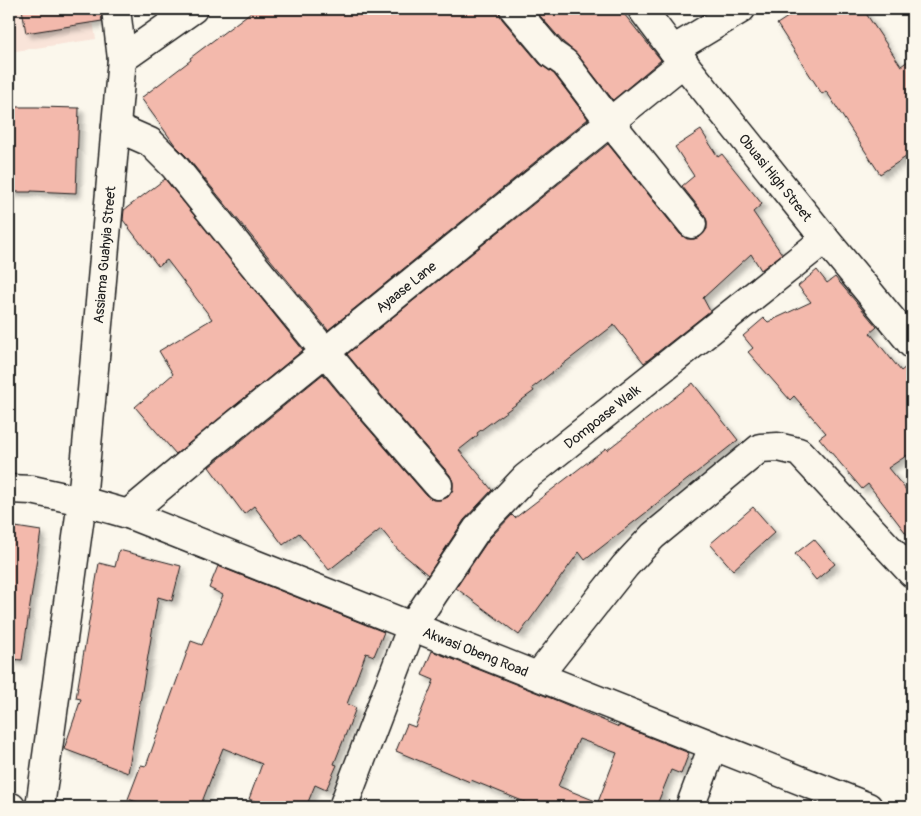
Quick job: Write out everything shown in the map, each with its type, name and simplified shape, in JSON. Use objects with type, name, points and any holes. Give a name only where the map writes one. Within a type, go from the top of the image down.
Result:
[{"type":"street","name":"Assiama Guahyia Street","points":[[40,807],[82,501],[122,59],[116,9]]},
{"type":"street","points":[[122,59],[193,9]]},
{"type":"street","points":[[514,9],[552,54],[565,63],[692,224]]},
{"type":"street","name":"Obuasi High Street","points":[[642,9],[825,239],[912,344]]},
{"type":"street","name":"Ayaase Lane","points":[[128,514],[610,122],[678,56],[741,9]]},
{"type":"street","points":[[116,127],[150,142],[174,166],[373,410],[438,485]]},
{"type":"street","name":"Dompoase Walk","points":[[343,807],[412,626],[477,529],[525,478],[825,239]]},
{"type":"street","points":[[538,676],[625,566],[653,536],[760,448],[778,447],[799,452],[912,573]]},
{"type":"street","name":"Akwasi Obeng Road","points":[[9,489],[32,490],[128,514],[868,807]]},
{"type":"street","points":[[690,807],[713,746]]},
{"type":"shaded area","points":[[9,9],[91,9],[96,39],[9,52]]},
{"type":"building","points":[[22,9],[101,9],[102,21],[26,33]]},
{"type":"building","points":[[255,9],[499,9],[502,19],[540,64],[554,74],[588,119],[328,330],[175,145],[141,98]]},
{"type":"building","points":[[534,9],[620,9],[661,60],[613,100],[577,54],[563,42]]},
{"type":"building","points":[[800,9],[863,9],[901,66],[912,58],[912,153],[880,174],[826,91],[822,94],[777,24]]},
{"type":"building","points":[[9,107],[79,108],[76,193],[9,192]]},
{"type":"building","points":[[701,130],[718,157],[722,154],[762,204],[753,212],[782,254],[761,270],[751,254],[703,298],[710,311],[644,363],[614,325],[532,388],[534,391],[477,433],[478,435],[459,450],[492,490],[464,520],[428,575],[398,550],[381,529],[329,570],[299,533],[283,545],[254,506],[244,514],[209,467],[323,374],[426,495],[433,500],[448,497],[453,490],[453,482],[450,475],[347,354],[608,144],[680,234],[687,239],[701,236],[707,229],[707,221],[704,214],[682,186],[694,176],[675,147]]},
{"type":"building","points":[[165,179],[303,350],[176,454],[135,407],[173,374],[159,351],[212,319],[167,260],[158,266],[123,220],[124,210]]},
{"type":"building","points":[[817,270],[827,283],[835,277],[877,327],[870,333],[901,371],[912,362],[912,452],[888,468],[912,497],[912,541],[868,484],[862,489],[819,438],[826,433],[794,396],[790,400],[748,352],[753,348],[743,336],[764,318],[768,322],[811,302],[798,286]]},
{"type":"building","points":[[693,383],[738,440],[585,560],[579,552],[519,635],[456,588],[489,539],[512,515],[515,518]]},
{"type":"building","points":[[753,507],[775,532],[733,570],[710,544]]},
{"type":"building","points":[[9,526],[41,531],[22,660],[9,659]]},
{"type":"building","points":[[814,539],[835,564],[816,580],[795,554]]},
{"type":"building","points":[[119,550],[181,566],[172,601],[158,597],[128,773],[64,749],[81,699],[76,698],[99,563],[115,567]]},
{"type":"building","points":[[218,566],[384,632],[374,656],[366,653],[347,704],[356,708],[334,764],[337,765],[326,790],[315,785],[306,807],[269,807],[249,799],[262,764],[223,748],[200,807],[151,807],[128,799],[141,765],[146,766],[191,641],[202,645],[223,595],[209,588]]},
{"type":"building","points":[[432,651],[619,727],[619,725],[689,753],[681,774],[671,770],[656,807],[537,807],[396,751],[407,724],[415,727],[434,680],[422,675]],"holes":[[[579,739],[617,753],[598,802],[558,786]]]}]
